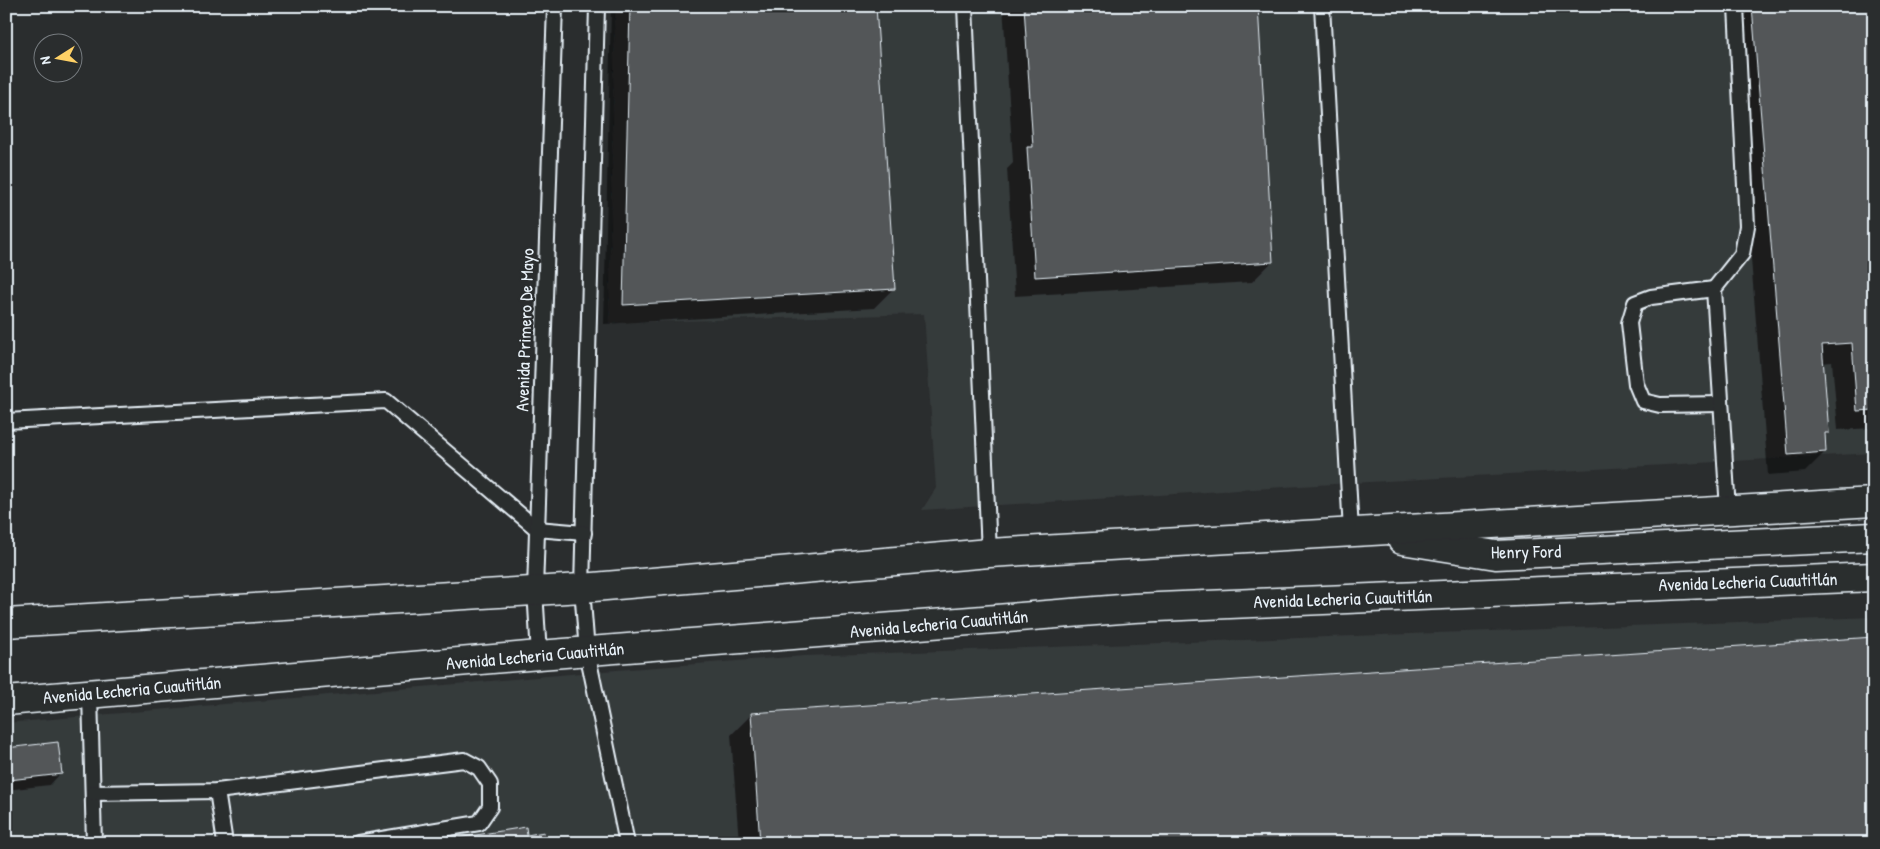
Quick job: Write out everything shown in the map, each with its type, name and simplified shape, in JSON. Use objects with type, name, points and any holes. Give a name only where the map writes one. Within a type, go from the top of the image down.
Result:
[{"type":"main road","points":[[6,623],[582,588],[990,553],[1874,502]]},
{"type":"main road","name":"Henry Ford","points":[[1351,532],[1496,555],[1874,537]]},
{"type":"main road","name":"Avenida Lecheria Cuautitlán","points":[[6,701],[1134,608],[1874,577]]},
{"type":"lane","name":"Avenida Primero De Mayo","points":[[539,656],[535,590],[555,6]]},
{"type":"lane","points":[[597,6],[582,588],[587,652],[627,843]]},
{"type":"lane","points":[[965,6],[990,553]]},
{"type":"lane","points":[[1322,6],[1351,532]]},
{"type":"lane","points":[[1728,510],[1714,289],[1742,254],[1747,226],[1736,6]]},
{"type":"lane","points":[[1714,289],[1651,297],[1635,304],[1628,323],[1636,384],[1643,401],[1660,405],[1721,404]]},
{"type":"lane","points":[[6,421],[386,402],[537,529],[584,534]]},
{"type":"lane","points":[[90,694],[94,843]]},
{"type":"lane","points":[[93,793],[217,791],[464,760],[479,768],[490,784],[490,807],[479,823],[358,843]]},
{"type":"lane","points":[[217,791],[225,843]]},
{"type":"shaded area","points":[[615,6],[1874,6],[1874,453],[922,510],[936,488],[924,314],[609,323]]},
{"type":"shaded area","points":[[1874,617],[1874,843],[6,843],[6,723],[616,670],[804,656]]},
{"type":"building","points":[[630,6],[876,6],[895,289],[623,305]]},
{"type":"building","points":[[1024,6],[1258,6],[1273,262],[1035,277],[1027,147],[1033,147]]},
{"type":"building","points":[[1752,6],[1874,6],[1874,410],[1857,411],[1852,343],[1822,345],[1829,433],[1825,433],[1826,452],[1788,455]]},
{"type":"building","points":[[1874,637],[1874,843],[760,843],[751,713]]},
{"type":"building","points":[[58,742],[62,774],[9,780],[6,748]]},
{"type":"building","points":[[526,827],[527,835],[544,832],[546,843],[426,843]]}]
